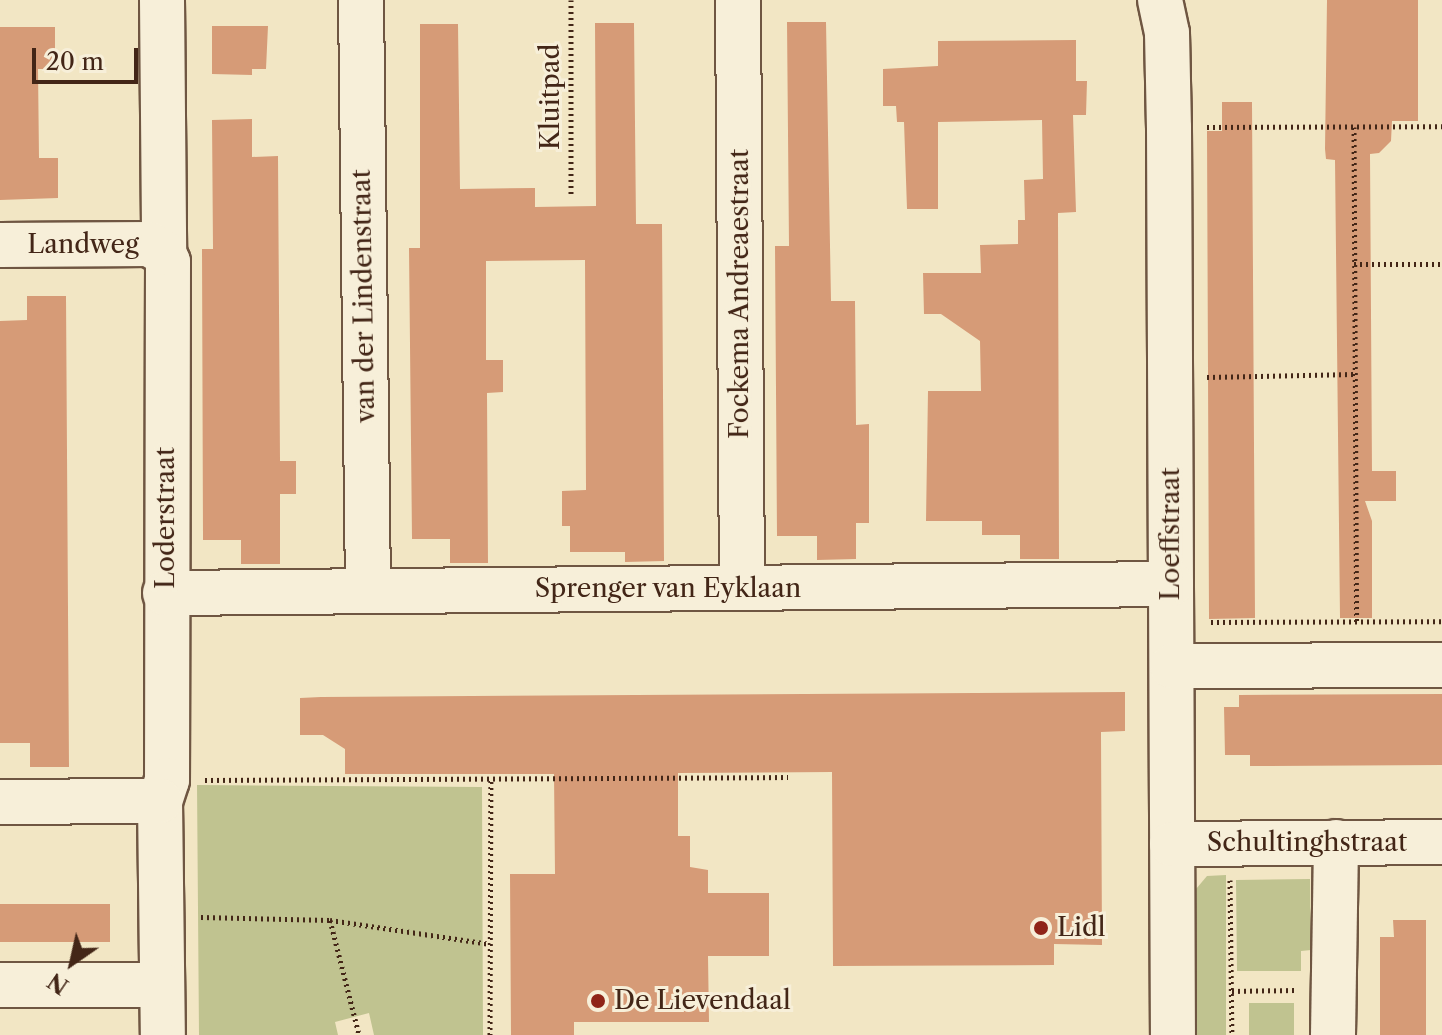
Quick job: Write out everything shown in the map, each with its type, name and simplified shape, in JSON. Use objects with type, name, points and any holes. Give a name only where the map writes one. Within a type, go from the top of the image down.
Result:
[{"type":"street","name":"Loderstraat","points":[[162,0],[164,253],[168,262],[161,916],[163,1035]]},
{"type":"street","name":"van der Lindenstraat","points":[[361,0],[368,591]]},
{"type":"street","name":"Fockema Andreaestraat","points":[[738,0],[742,588]]},
{"type":"street","name":"Loeffstraat","points":[[1167,11],[1173,1035]]},
{"type":"street","name":"Landweg","points":[[0,245],[149,244],[164,253]]},
{"type":"street","name":"Sprenger van Eyklaan","points":[[165,593],[742,588],[1172,603]]},
{"type":"street","points":[[1172,666],[1442,665]]},
{"type":"street","points":[[0,802],[163,790]]},
{"type":"street","points":[[1333,1035],[1336,842]]},
{"type":"street","name":"Schultinghstraat","points":[[1172,844],[1442,842]]},
{"type":"street","points":[[0,985],[162,985]]},
{"type":"path","name":"Kluitpad","points":[[571,0],[571,194]]},
{"type":"path","points":[[1169,128],[1442,126]]},
{"type":"path","points":[[1354,127],[1357,622]]},
{"type":"path","points":[[1354,264],[1442,264]]},
{"type":"path","points":[[1170,377],[1354,374]]},
{"type":"path","points":[[1172,603],[1357,622],[1442,621]]},
{"type":"path","points":[[163,790],[491,778],[788,777]]},
{"type":"path","points":[[490,1035],[491,778]]},
{"type":"path","points":[[1230,843],[1232,1035]]},
{"type":"path","points":[[161,916],[330,920],[490,944]]},
{"type":"path","points":[[330,920],[359,1035]]},
{"type":"path","points":[[1232,991],[1333,990]]},
{"type":"green space","points":[[197,785],[482,787],[483,1035],[374,1035],[369,1013],[335,1022],[338,1035],[199,1035]]},
{"type":"green space","points":[[1226,875],[1226,1035],[1194,1035],[1192,905],[1196,889],[1207,876]]},
{"type":"green space","points":[[1310,879],[1311,950],[1301,951],[1301,971],[1237,971],[1236,880]]},
{"type":"green space","points":[[1249,1003],[1294,1003],[1294,1035],[1249,1035]]},
{"type":"building","points":[[1327,0],[1418,0],[1418,121],[1392,121],[1391,141],[1379,153],[1370,154],[1372,471],[1396,471],[1396,501],[1365,501],[1372,521],[1372,618],[1340,618],[1335,160],[1326,159],[1325,149]]},
{"type":"building","points":[[787,22],[826,22],[831,301],[855,301],[856,425],[869,424],[869,523],[856,523],[856,559],[817,560],[817,536],[777,536],[775,246],[789,246]]},
{"type":"building","points":[[595,23],[634,23],[636,224],[662,224],[664,561],[625,562],[625,552],[570,552],[570,526],[562,526],[562,491],[586,490],[585,260],[486,261],[486,360],[503,360],[503,392],[487,393],[488,563],[450,563],[450,539],[412,539],[409,248],[420,248],[420,24],[458,24],[460,189],[535,188],[535,207],[596,206]]},
{"type":"building","points":[[212,26],[268,26],[266,69],[252,69],[252,75],[212,74]]},
{"type":"building","points":[[0,27],[55,27],[55,69],[38,69],[39,158],[58,158],[58,198],[0,200]]},
{"type":"building","points":[[1076,40],[1076,81],[1087,81],[1086,115],[1073,115],[1076,212],[1058,213],[1059,559],[1020,559],[1020,535],[982,535],[982,521],[926,521],[928,391],[981,391],[980,341],[941,314],[924,314],[923,273],[981,273],[980,245],[1018,244],[1018,220],[1025,220],[1024,180],[1043,179],[1042,120],[938,122],[938,209],[907,209],[904,122],[897,122],[896,106],[883,106],[883,69],[938,66],[938,41]]},
{"type":"building","points":[[1222,102],[1252,102],[1255,618],[1209,619],[1207,131],[1222,131]]},
{"type":"building","points":[[252,119],[252,157],[278,156],[280,461],[296,461],[296,494],[280,494],[280,564],[241,564],[241,540],[203,540],[202,249],[213,249],[212,120]]},
{"type":"building","points":[[27,296],[66,296],[69,767],[30,767],[30,743],[0,743],[0,321],[27,320]]},
{"type":"building","points":[[1125,692],[1125,731],[1101,732],[1102,945],[1054,944],[1054,965],[833,966],[832,772],[678,773],[678,836],[690,836],[690,867],[708,870],[708,893],[769,893],[769,956],[708,956],[709,1022],[574,1022],[574,1035],[511,1035],[510,874],[555,874],[554,774],[345,774],[345,749],[323,735],[300,735],[300,698]]},
{"type":"building","points":[[1442,694],[1442,765],[1250,766],[1250,755],[1225,755],[1224,707],[1239,707],[1239,695]]},
{"type":"building","points":[[0,904],[110,904],[110,942],[0,942]]},
{"type":"building","points":[[1393,920],[1426,920],[1426,1035],[1380,1035],[1380,937],[1394,937]]},
{"type":"place","name":"Lidl","points":[[1041,928]]},
{"type":"place","name":"De Lievendaal","points":[[598,1001]]}]
